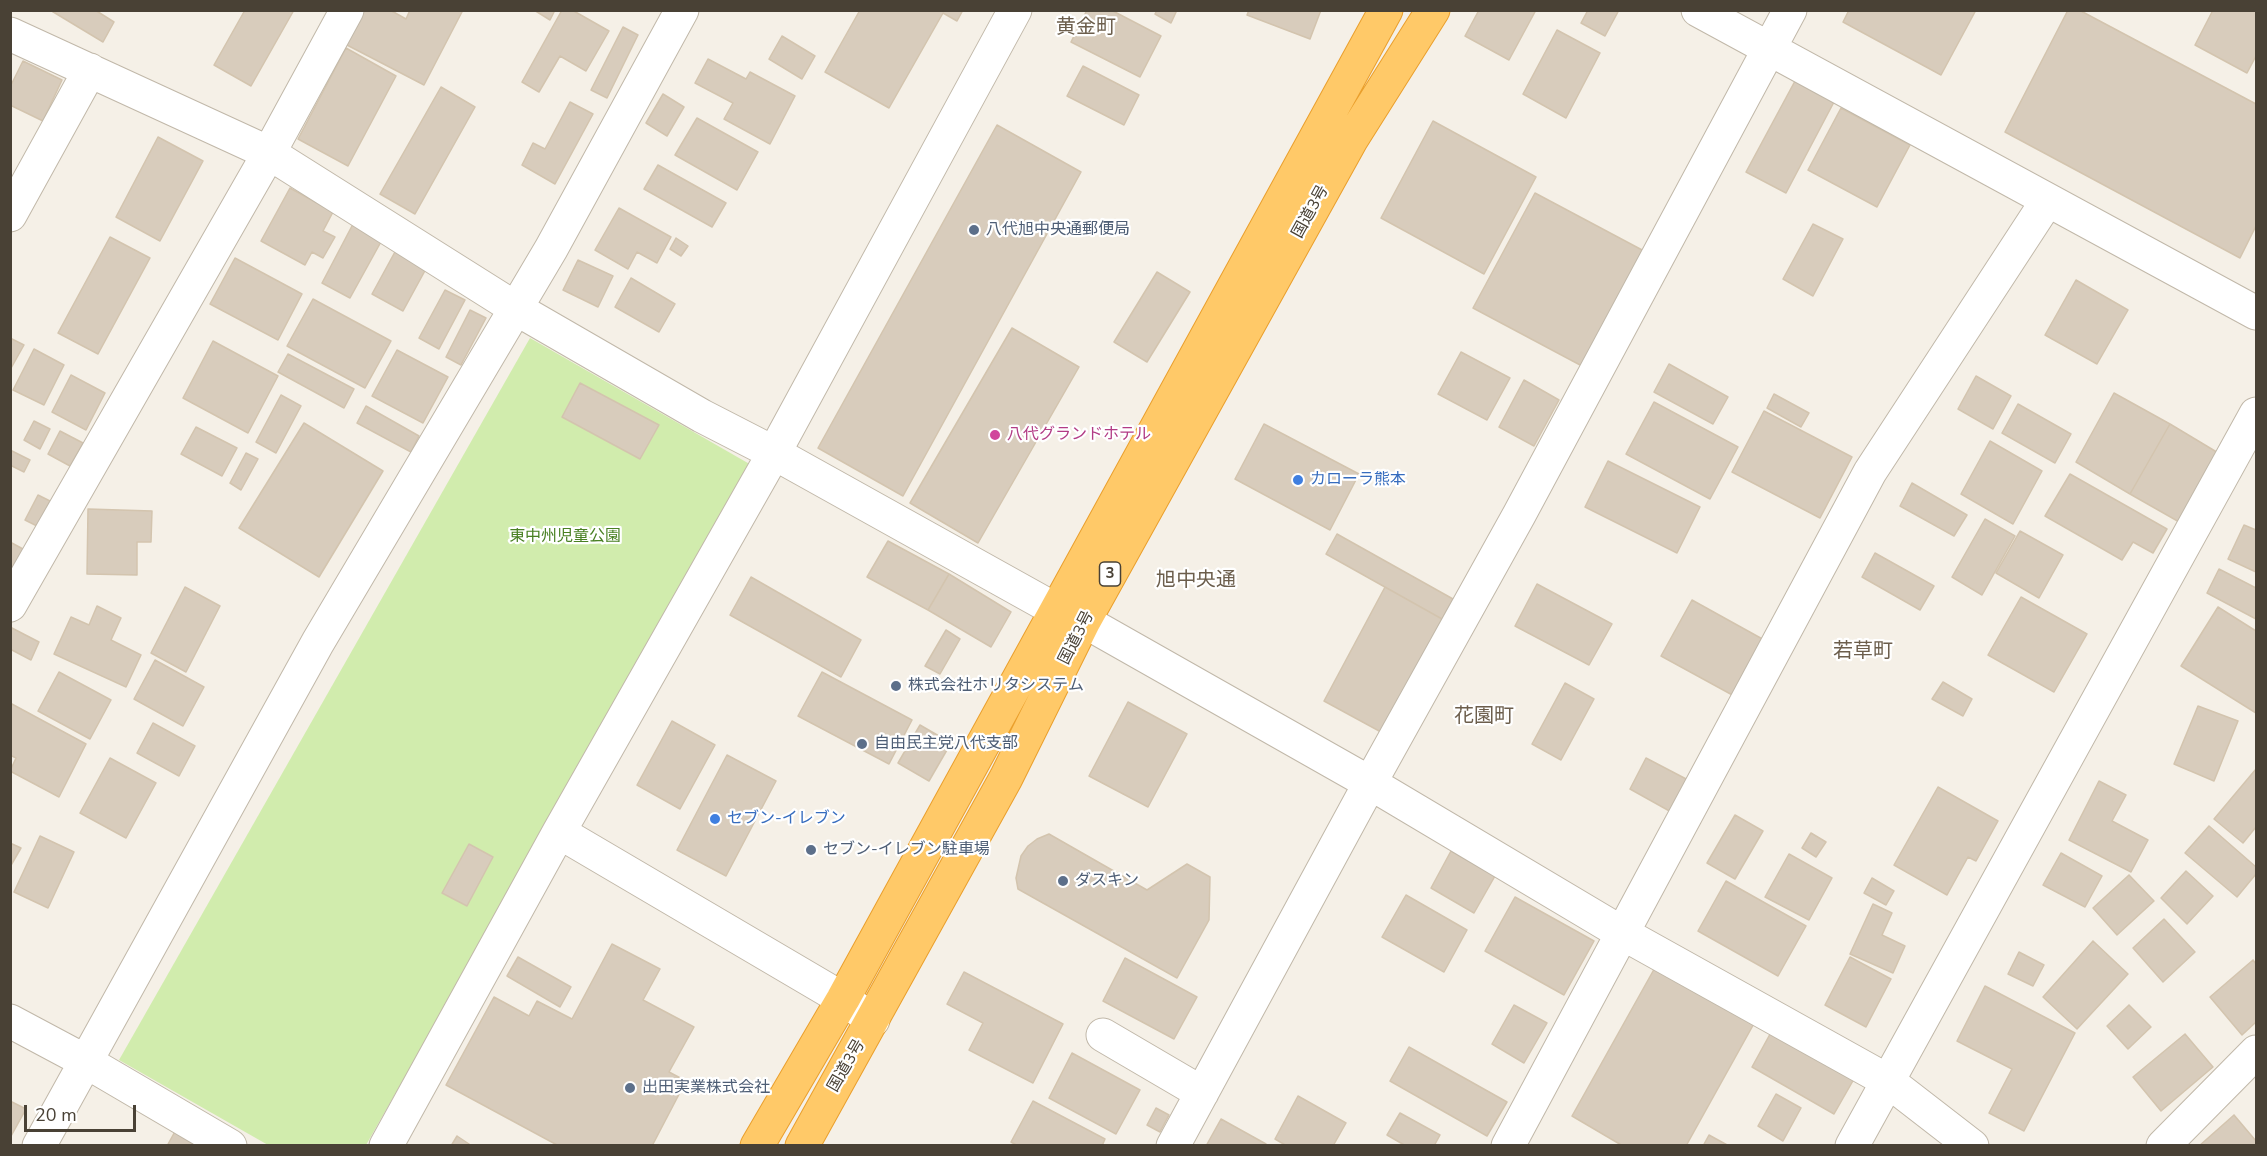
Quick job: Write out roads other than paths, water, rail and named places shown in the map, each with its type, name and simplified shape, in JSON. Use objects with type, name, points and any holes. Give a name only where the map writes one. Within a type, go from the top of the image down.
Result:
[{"type":"highway","name":"国道3号","points":[[802,1146],[1006,778],[1070,616],[1386,10]]},
{"type":"highway","name":"国道3号","points":[[757,1146],[1351,140],[1433,10]]},
{"type":"street","points":[[10,23],[17,10]]},
{"type":"street","points":[[10,605],[269,153],[347,10]]},
{"type":"street","points":[[39,1146],[318,642],[551,249],[682,10]]},
{"type":"street","points":[[386,1146],[559,832],[774,453],[1015,10]]},
{"type":"street","points":[[1698,10],[2256,313]]},
{"type":"street","points":[[1173,1146],[1370,783],[1520,515],[1791,10]]},
{"type":"street","points":[[10,34],[269,153],[515,308],[702,416],[774,453],[1370,783],[1622,933],[1888,1081],[1972,1146]]},
{"type":"street","points":[[10,215],[90,70]]},
{"type":"street","points":[[1508,1146],[1870,472],[2047,201]]},
{"type":"street","points":[[1852,1146],[2034,812],[2256,414]]},
{"type":"street","points":[[559,832],[843,999],[873,1020]]},
{"type":"street","points":[[10,1021],[85,1060],[230,1146]]},
{"type":"street","points":[[1103,1035],[1202,1093]]},
{"type":"street","points":[[2163,1146],[2256,1052]]},
{"type":"place","name":"八代旭中央通郵便局","points":[[974,230]]},
{"type":"place","name":"八代グランドホテル","points":[[995,435]]},
{"type":"place","name":"カローラ熊本","points":[[1298,480]]},
{"type":"place","name":"株式会社ホリタシステム","points":[[896,686]]},
{"type":"place","name":"自由民主党八代支部","points":[[862,744]]},
{"type":"place","name":"セブン-イレブン","points":[[715,819]]},
{"type":"place","name":"セブン-イレブン駐車場","points":[[811,850]]},
{"type":"place","name":"ダスキン","points":[[1063,881]]},
{"type":"place","name":"出田実業株式会社","points":[[630,1088]]},
{"type":"district","name":"黄金町","points":[[1086,28]]},
{"type":"district","name":"旭中央通","points":[[1196,581]]},
{"type":"district","name":"若草町","points":[[1863,652]]},
{"type":"district","name":"花園町","points":[[1484,717]]},
{"type":"park label","name":"東中州児童公園","points":[[565,537]]}]
